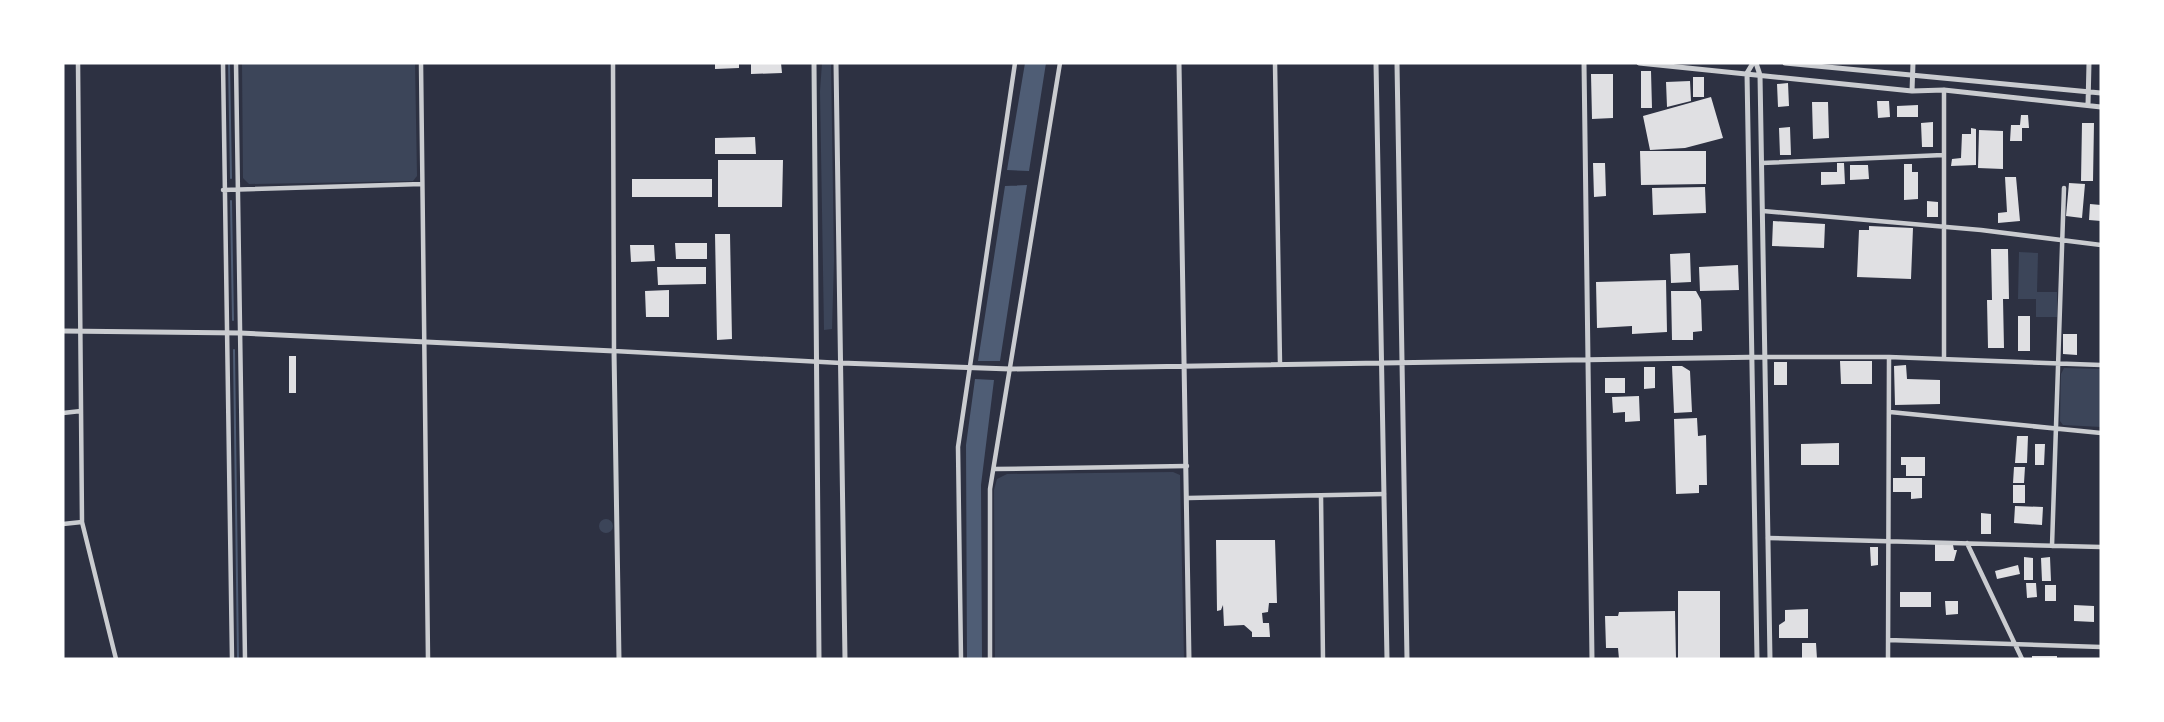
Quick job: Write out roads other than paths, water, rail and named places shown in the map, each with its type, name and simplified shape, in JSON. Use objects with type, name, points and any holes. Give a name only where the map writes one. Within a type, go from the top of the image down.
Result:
[{"type":"street","points":[[78,63],[82,522],[116,659]]},
{"type":"street","points":[[222,63],[232,659]]},
{"type":"street","points":[[236,63],[245,659]]},
{"type":"street","points":[[421,63],[428,659]]},
{"type":"street","points":[[613,63],[618,659]]},
{"type":"street","points":[[813,63],[819,659]]},
{"type":"street","points":[[836,63],[845,659]]},
{"type":"street","points":[[961,659],[958,447],[1016,63]]},
{"type":"street","points":[[990,659],[990,489],[1060,63]]},
{"type":"street","points":[[1179,63],[1189,659]]},
{"type":"street","points":[[1275,63],[1280,364]]},
{"type":"street","points":[[1376,63],[1387,659]]},
{"type":"street","points":[[1397,63],[1407,659]]},
{"type":"street","points":[[1584,63],[1592,659]]},
{"type":"street","points":[[1639,63],[1693,66],[1912,91],[1944,90],[2101,107]]},
{"type":"street","points":[[1757,659],[1747,73],[1754,63],[1760,75],[1770,659]]},
{"type":"street","points":[[1785,63],[1912,76],[1946,76],[2101,93]]},
{"type":"street","points":[[1912,91],[1913,63]]},
{"type":"street","points":[[2088,105],[2089,63]]},
{"type":"street","points":[[1944,90],[1944,358]]},
{"type":"street","points":[[1762,163],[1943,156]]},
{"type":"street","points":[[223,190],[422,184]]},
{"type":"street","points":[[2052,546],[2064,188]]},
{"type":"street","points":[[1763,211],[1982,230],[2101,245]]},
{"type":"street","points":[[63,331],[240,333],[817,363],[1011,369],[1751,356],[1944,358],[2101,364]]},
{"type":"street","points":[[1888,659],[1889,357]]},
{"type":"street","points":[[63,413],[81,411]]},
{"type":"street","points":[[1890,412],[2101,433]]},
{"type":"street","points":[[994,469],[1187,466]]},
{"type":"street","points":[[1188,498],[1384,494]]},
{"type":"street","points":[[1321,496],[1323,659]]},
{"type":"street","points":[[63,524],[82,522]]},
{"type":"street","points":[[1768,538],[2101,547]]},
{"type":"street","points":[[1967,543],[2022,659]]},
{"type":"street","points":[[1888,640],[2101,647]]},
{"type":"waterway","points":[[229,63],[231,178]]},
{"type":"waterway","points":[[231,201],[233,320]]},
{"type":"waterway","points":[[234,350],[238,659]]}]
